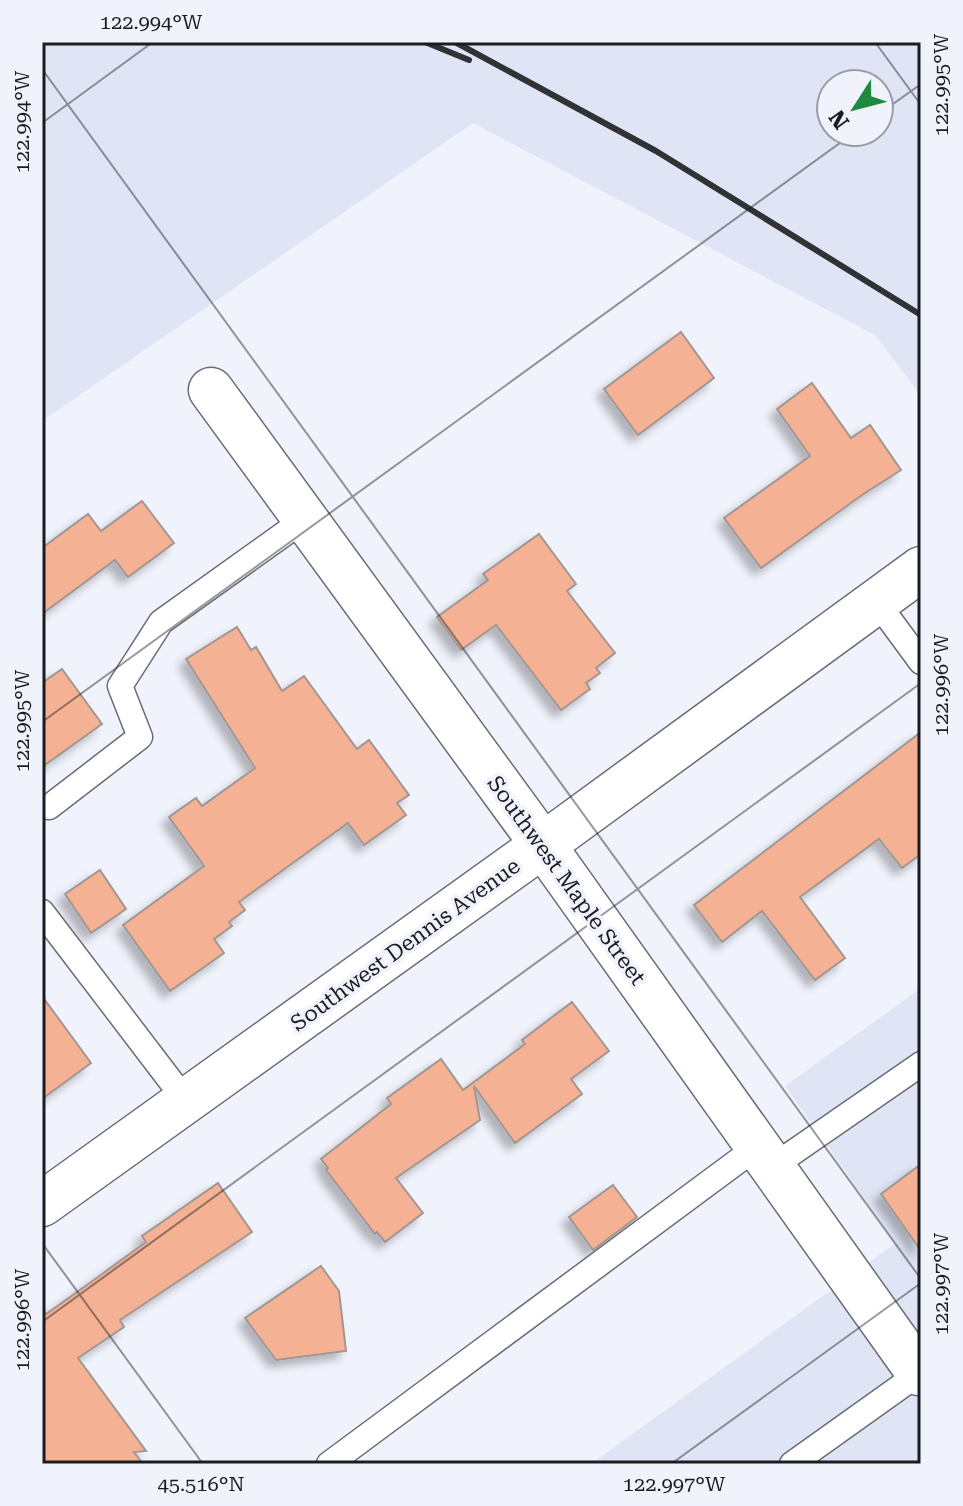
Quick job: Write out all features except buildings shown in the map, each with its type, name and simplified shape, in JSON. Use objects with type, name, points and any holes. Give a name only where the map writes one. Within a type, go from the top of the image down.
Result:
[{"type":"street","name":"Southwest Maple Street","points":[[211,390],[543,845],[920,1373]]},
{"type":"street","name":"Southwest Dennis Avenue","points":[[42,1204],[921,569]]},
{"type":"lane","points":[[49,807],[140,737],[120,686],[161,622],[305,519]]},
{"type":"lane","points":[[876,601],[921,662]]},
{"type":"lane","points":[[42,912],[186,1101]]},
{"type":"lane","points":[[329,1464],[764,1157],[921,1064]]},
{"type":"lane","points":[[792,1464],[920,1373]]},
{"type":"shaded area","points":[[42,42],[921,42],[921,396],[875,335],[473,123],[42,421]]},
{"type":"shaded area","points":[[921,988],[921,1464],[591,1464],[896,1243],[785,1086]]},
{"type":"railway","points":[[425,42],[469,60]]},
{"type":"railway","points":[[455,42],[656,151],[921,315]]}]
